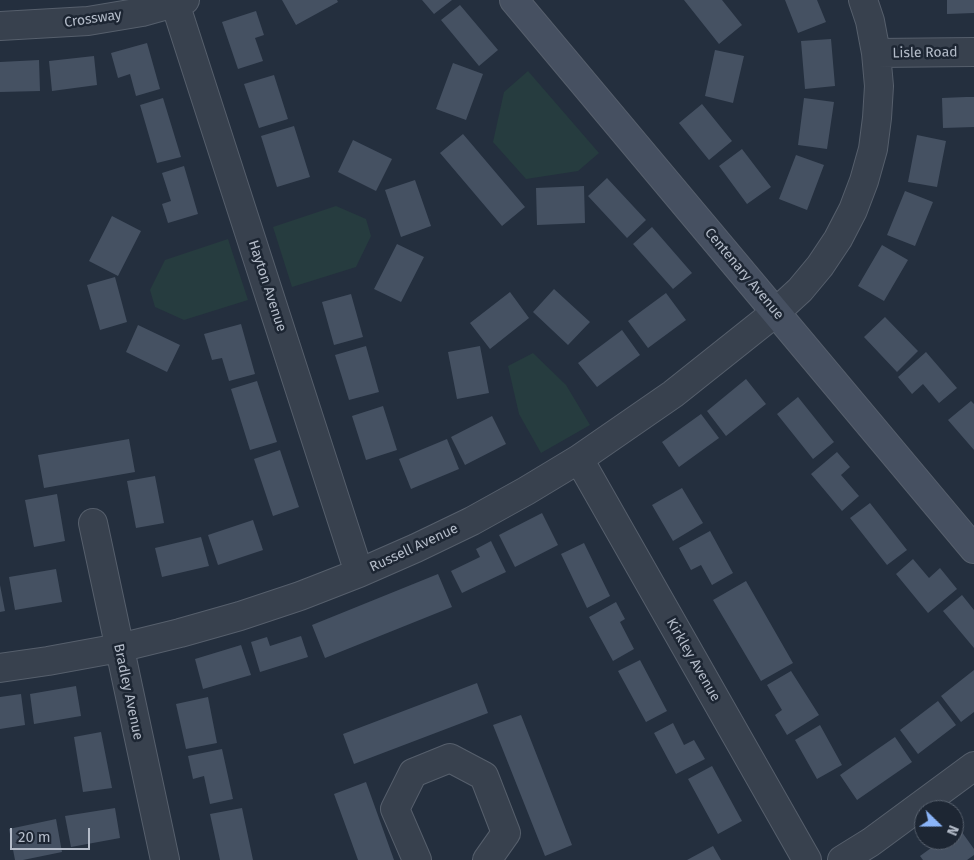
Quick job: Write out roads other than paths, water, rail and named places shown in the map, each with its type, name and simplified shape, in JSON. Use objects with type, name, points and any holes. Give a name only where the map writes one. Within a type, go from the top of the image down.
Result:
[{"type":"street","name":"Centenary Avenue","points":[[514,0],[974,549]]},
{"type":"street","name":"Russell Avenue","points":[[0,668],[119,648],[180,633],[300,596],[359,573],[472,521],[579,459],[673,394],[776,312],[800,290],[820,266],[838,239],[859,196],[873,149],[879,86],[870,21],[863,0]]},
{"type":"street","name":"Crossway","points":[[0,26],[88,20],[142,12],[178,1]]},
{"type":"street","name":"Hayton Avenue","points":[[178,1],[359,573]]},
{"type":"street","name":"Lisle Road","points":[[876,54],[974,52]]},
{"type":"street","name":"Kirkley Avenue","points":[[579,459],[807,860]]},
{"type":"street","name":"Bradley Avenue","points":[[93,523],[164,860]]},
{"type":"street","points":[[417,860],[395,809],[413,773],[450,758],[484,776],[506,833],[487,860]]},
{"type":"street","points":[[842,860],[871,842],[974,766]]}]
